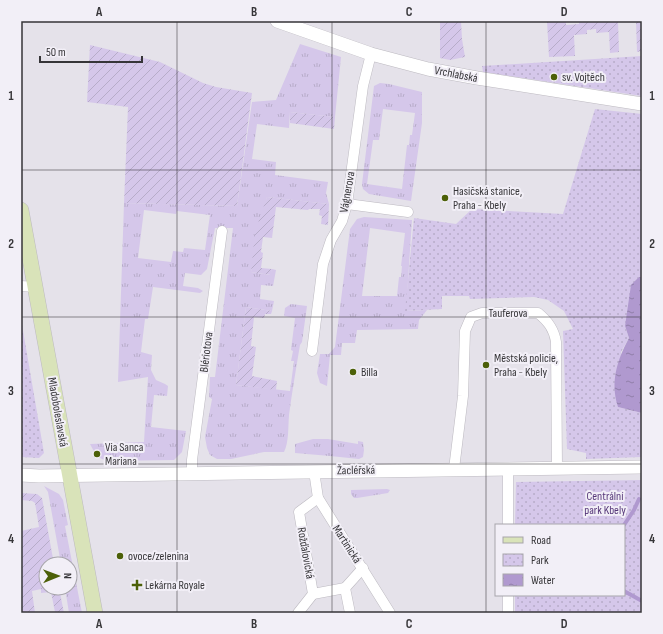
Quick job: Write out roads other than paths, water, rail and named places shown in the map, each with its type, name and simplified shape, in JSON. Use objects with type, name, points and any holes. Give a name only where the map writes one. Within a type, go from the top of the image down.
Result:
[{"type":"main road","name":"Mladoboleslavská","points":[[21,210],[28,286],[70,476],[95,613]]},
{"type":"street","name":"Vrchlabská","points":[[277,21],[371,54],[428,69],[642,104]]},
{"type":"street","name":"Vágnerova","points":[[312,351],[323,264],[331,240],[342,221],[347,204],[362,86],[371,54]]},
{"type":"street","points":[[347,204],[408,212]]},
{"type":"street","name":"Blériotova","points":[[192,473],[192,460],[222,230]]},
{"type":"street","name":"Tauferova","points":[[454,469],[463,396],[465,331],[471,317],[482,313],[538,313],[548,321],[555,332],[557,468]]},
{"type":"street","name":"Žacléřská","points":[[21,475],[70,476],[642,467]]},
{"type":"street","points":[[508,469],[508,524]]},
{"type":"street","name":"Martinická","points":[[314,471],[318,498],[390,613]]},
{"type":"street","name":"Rožďalovická","points":[[298,613],[313,594],[298,512],[318,498]]},
{"type":"street","points":[[313,594],[345,588],[363,568]]},
{"type":"street","points":[[345,588],[350,613]]},
{"type":"street","points":[[508,596],[508,613]]},
{"type":"water","points":[[639,277],[642,277],[642,413],[618,407],[615,389],[618,363],[629,338],[625,326],[631,285]]},
{"type":"waterway","points":[[625,524],[639,499]]},
{"type":"waterway","points":[[625,592],[642,601]]},
{"type":"place","name":"sv. Vojtěch","points":[[554,77]]},
{"type":"place","name":"Hasičská stanice, Praha - Kbely","points":[[445,198]]},
{"type":"place","name":"Městská policie, Praha - Kbely","points":[[486,365]]},
{"type":"place","name":"Billa","points":[[353,372]]},
{"type":"place","name":"Via Sanca Mariana","points":[[97,454]]},
{"type":"place","name":"ovoce/zelenina","points":[[120,556]]},
{"type":"place","name":"Lekárna Royale","points":[[137,585]]},
{"type":"park label","name":"Centrální park Kbely","points":[[605,503]]}]
